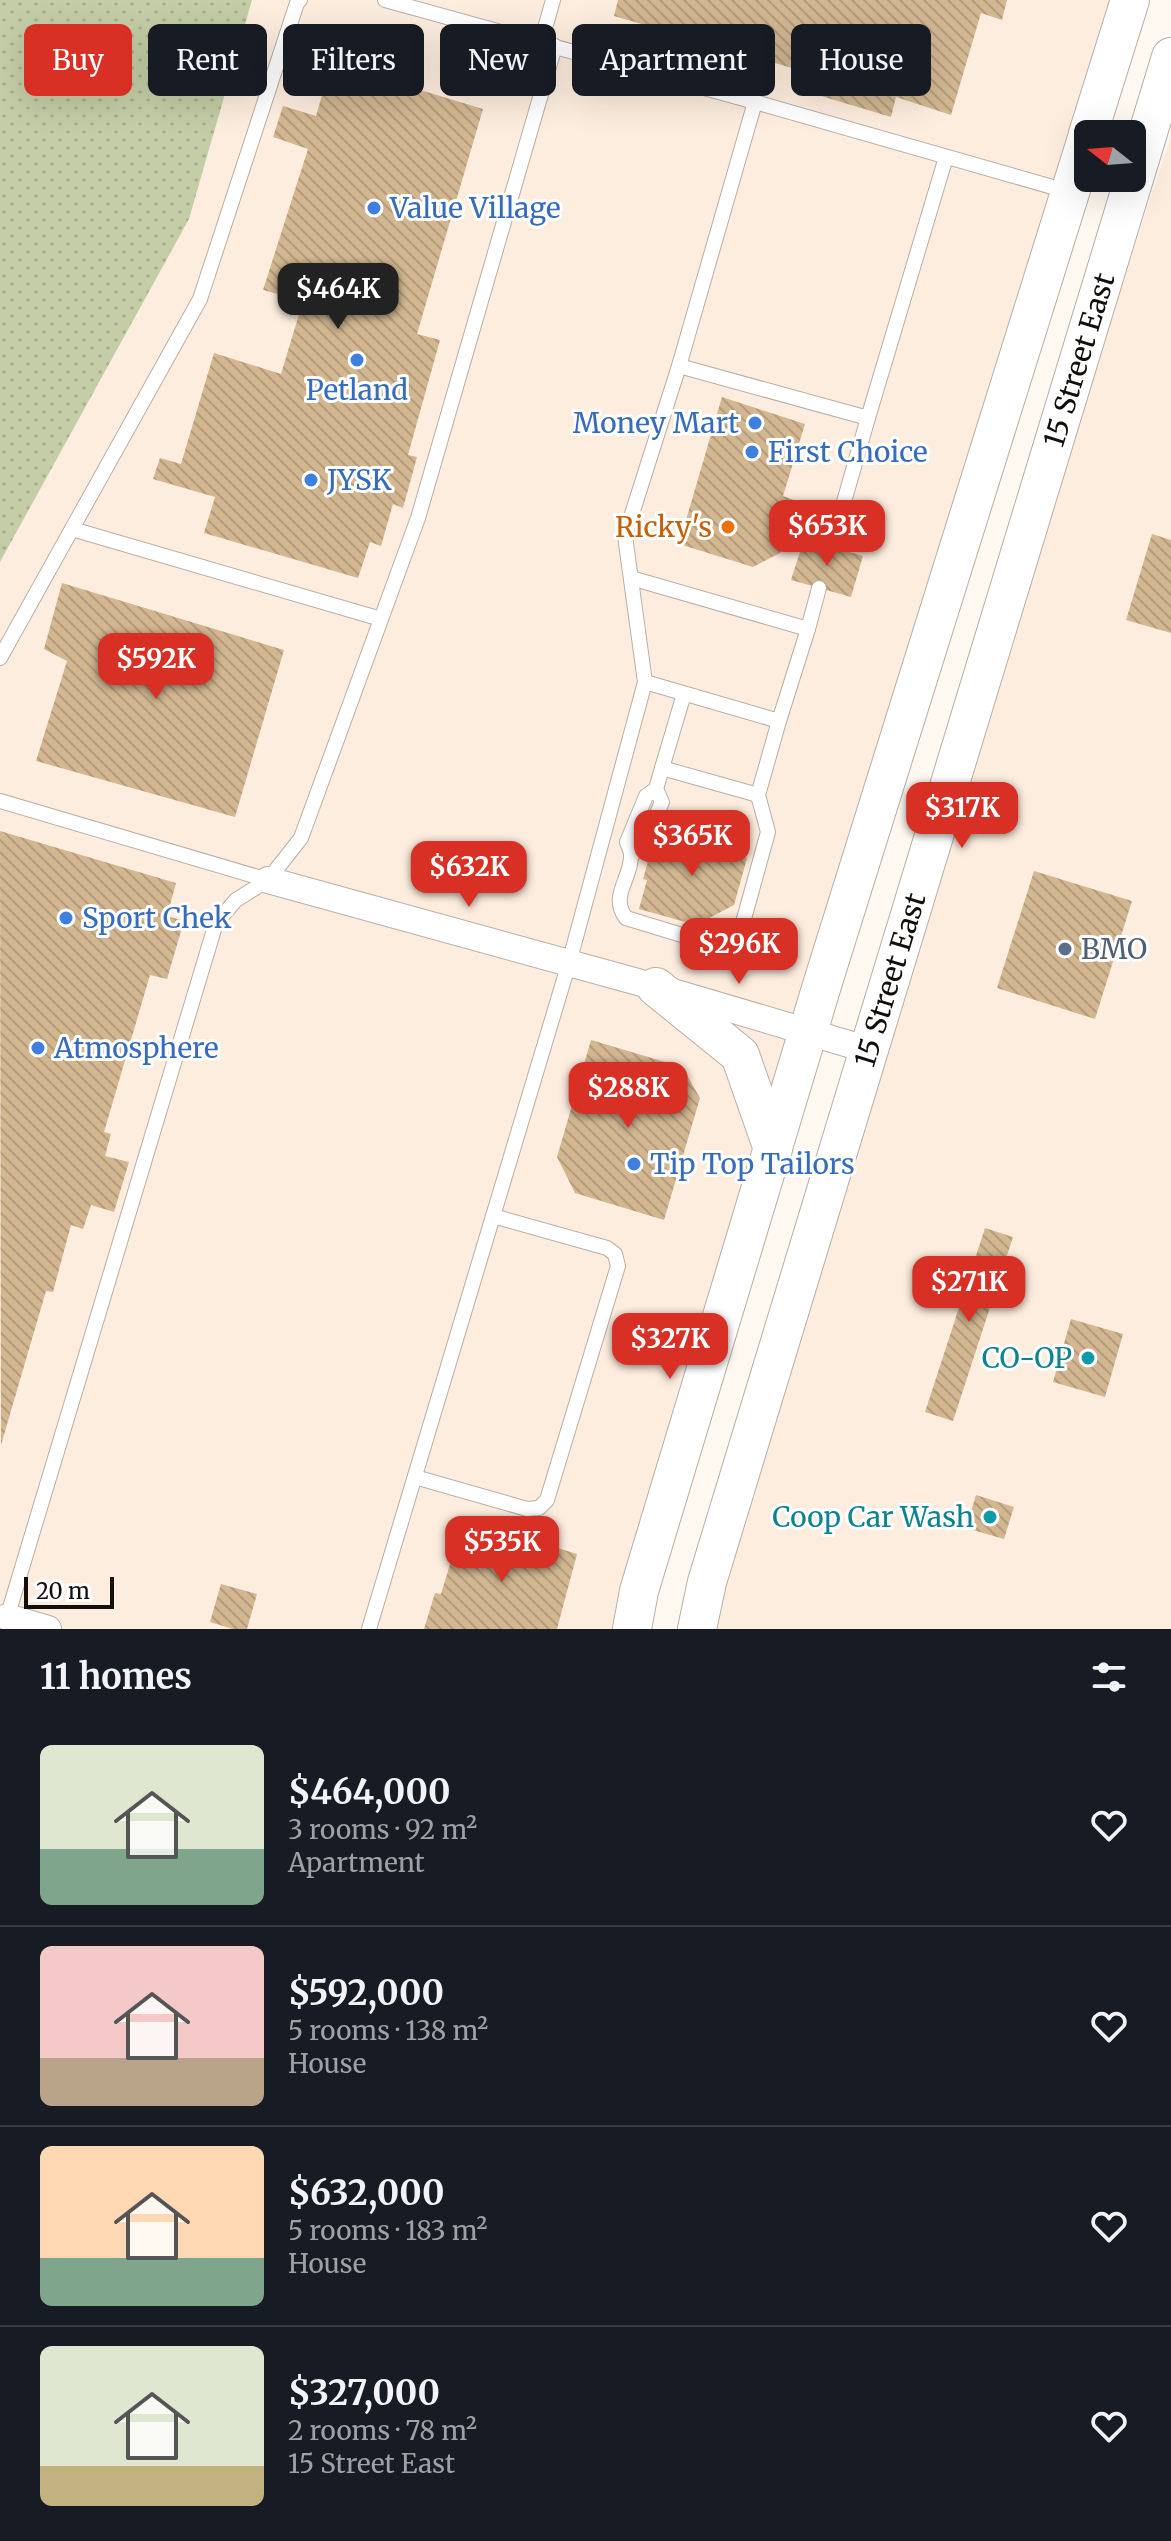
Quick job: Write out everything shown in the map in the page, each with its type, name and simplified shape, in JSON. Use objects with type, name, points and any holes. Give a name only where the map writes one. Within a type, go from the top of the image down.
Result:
[{"type":"main road","name":"15 Street East","points":[[1092,120],[1130,0]]},
{"type":"main road","name":"15 Street East","points":[[697,1629],[712,1567],[1171,57]]},
{"type":"main road","name":"15 Street East","points":[[632,1629],[639,1591],[808,1032],[1074,179]]},
{"type":"main road","points":[[656,987],[740,1055],[773,1149]]},
{"type":"street","points":[[268,880],[656,987],[869,1050]]},
{"type":"street","points":[[4,1621],[48,1629]]},
{"type":"lane","points":[[0,658],[200,299],[300,0]]},
{"type":"lane","points":[[385,0],[474,24]]},
{"type":"lane","points":[[550,24],[553,0]]},
{"type":"lane","points":[[556,46],[1070,192]]},
{"type":"lane","points":[[4,1621],[216,923],[236,900],[268,880],[301,838],[418,518],[534,96]]},
{"type":"lane","points":[[369,1629],[569,963],[645,682],[625,536],[679,366],[755,102]]},
{"type":"lane","points":[[831,547],[946,157]]},
{"type":"lane","points":[[679,366],[868,418]]},
{"type":"lane","points":[[72,529],[381,619]]},
{"type":"lane","points":[[631,578],[808,629]]},
{"type":"lane","points":[[684,694],[656,789],[646,796],[627,842],[631,855],[619,904],[626,918],[718,945],[735,936],[742,926],[768,832],[758,795],[819,588]]},
{"type":"lane","points":[[645,682],[779,721]]},
{"type":"lane","points":[[662,768],[758,795]]},
{"type":"lane","points":[[0,801],[268,880]]},
{"type":"lane","points":[[415,1477],[527,1509],[539,1508],[547,1500],[618,1266],[615,1254],[607,1248],[493,1216]]},
{"type":"shaded area","points":[[252,0],[1130,0],[1093,120],[1074,120],[1074,183],[632,1629],[0,1629],[0,562],[189,219],[224,96],[267,96],[267,24],[245,24]]},
{"type":"shaded area","points":[[1171,137],[1171,1629],[697,1629],[869,1050]]},
{"type":"green space","points":[[0,0],[252,0],[245,24],[148,24],[148,96],[224,96],[189,219],[0,562]]},
{"type":"building","points":[[618,0],[1007,0],[1002,20],[981,13],[951,115],[896,97],[891,117],[821,96],[931,96],[931,24],[791,24],[791,68],[775,63],[775,24],[641,24],[614,16]]},
{"type":"building","points":[[424,91],[483,109],[417,334],[440,340],[408,455],[417,457],[403,508],[393,504],[381,546],[370,542],[358,578],[204,533],[215,497],[153,479],[160,458],[181,464],[214,353],[281,374],[303,301],[263,290],[308,149],[273,137],[283,106],[316,116],[322,96],[424,96]]},
{"type":"building","points":[[722,397],[805,424],[783,496],[794,500],[780,553],[753,567],[679,544]]},
{"type":"building","points":[[1152,534],[1171,540],[1171,633],[1126,620]]},
{"type":"building","points":[[804,539],[863,556],[851,597],[791,580]]},
{"type":"building","points":[[62,583],[284,650],[235,817],[36,761],[67,661],[44,649]]},
{"type":"building","points":[[677,826],[724,839],[721,850],[747,858],[734,905],[696,925],[639,909],[652,847],[669,853]]},
{"type":"building","points":[[0,831],[176,883],[167,916],[184,921],[167,979],[150,975],[104,1132],[111,1134],[105,1156],[129,1162],[114,1212],[91,1205],[83,1229],[71,1225],[53,1292],[46,1291],[1,1445]]},
{"type":"building","points":[[1034,871],[1132,901],[1095,1019],[997,988]]},
{"type":"building","points":[[591,1040],[682,1067],[700,1098],[664,1220],[575,1193],[557,1157]]},
{"type":"building","points":[[985,1228],[1013,1237],[953,1421],[925,1412]]},
{"type":"building","name":"CO-OP","points":[[1071,1319],[1123,1334],[1105,1397],[1053,1382]]},
{"type":"building","name":"Coop Car Wash","points":[[976,1495],[1014,1507],[1004,1539],[966,1528]]},
{"type":"building","points":[[484,1525],[577,1554],[557,1629],[424,1629],[435,1593],[441,1594],[457,1541]]},
{"type":"building","points":[[221,1584],[257,1594],[247,1629],[233,1629],[210,1622]]},
{"type":"place","name":"Value Village","points":[[374,208]]},
{"type":"place","name":"Petland","points":[[357,360]]},
{"type":"place","name":"Money Mart","points":[[755,423]]},
{"type":"place","name":"First Choice","points":[[752,452]]},
{"type":"place","name":"JYSK","points":[[311,480]]},
{"type":"place","name":"Ricky's","points":[[728,527]]},
{"type":"place","name":"Sport Chek","points":[[66,918]]},
{"type":"place","name":"BMO","points":[[1065,949]]},
{"type":"place","name":"Atmosphere","points":[[38,1048]]},
{"type":"place","name":"Tip Top Tailors","points":[[634,1164]]},
{"type":"place","name":"CO-OP","points":[[1088,1358]]},
{"type":"place","name":"Coop Car Wash","points":[[990,1517]]}]
